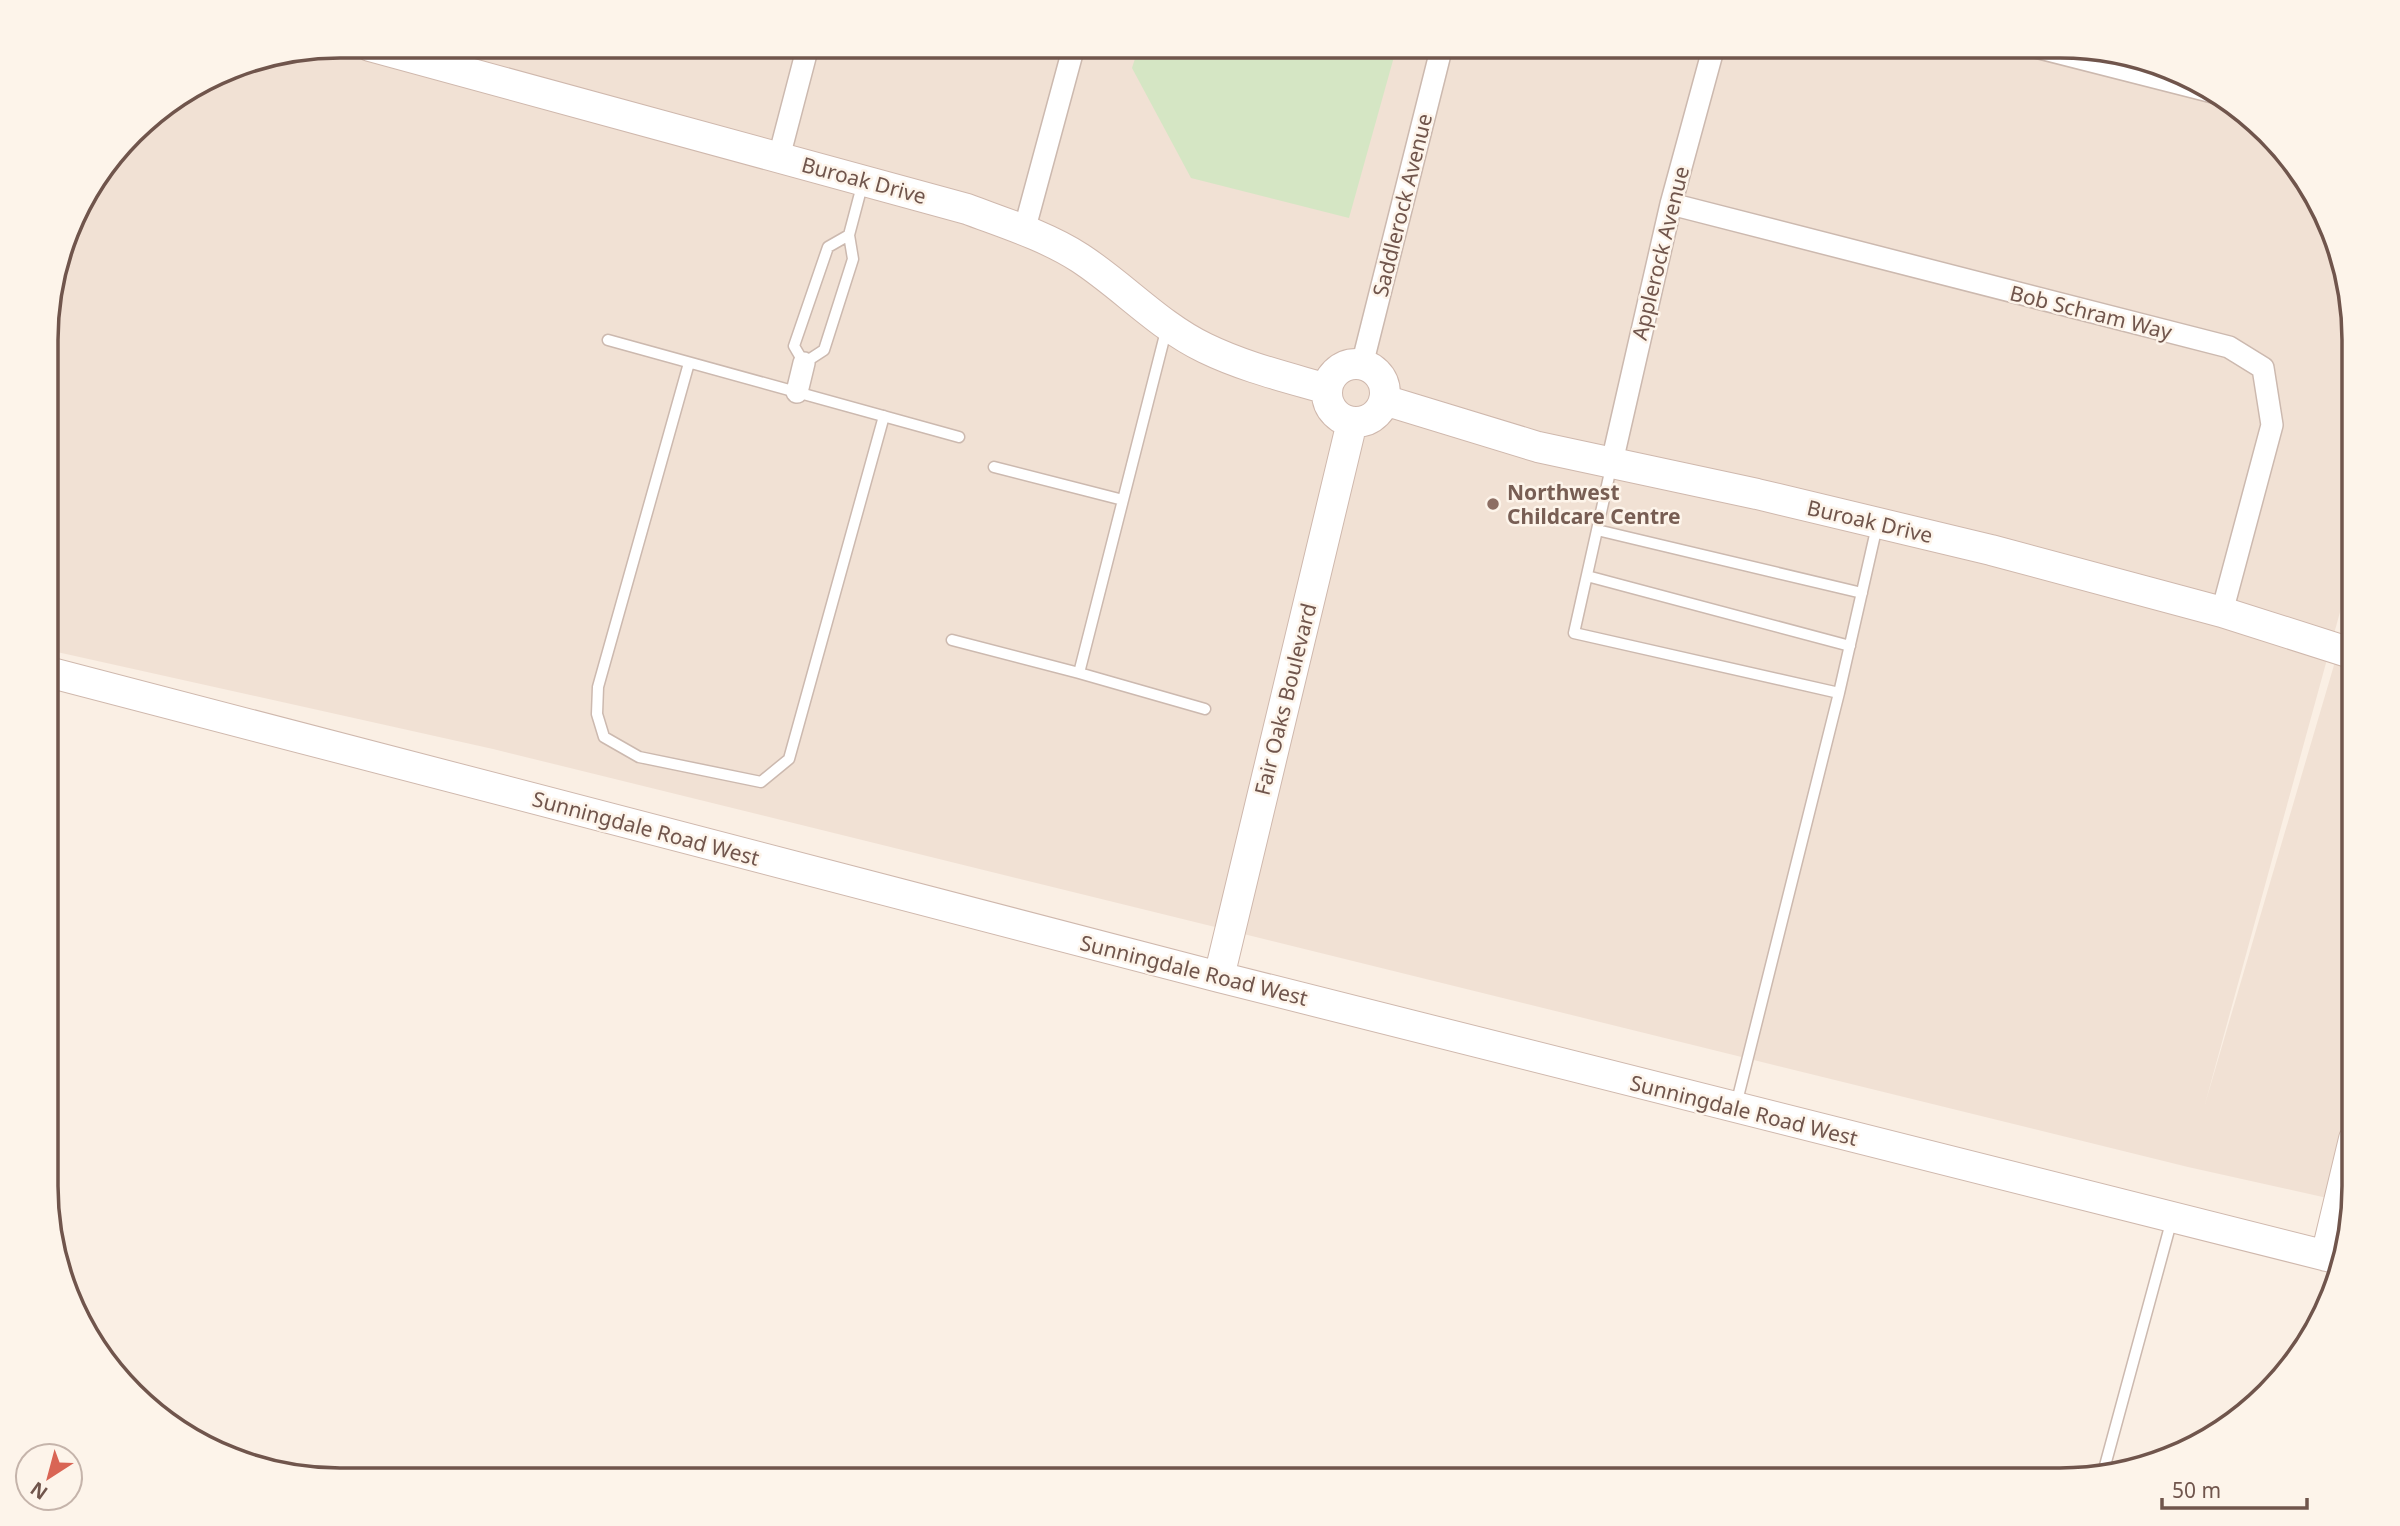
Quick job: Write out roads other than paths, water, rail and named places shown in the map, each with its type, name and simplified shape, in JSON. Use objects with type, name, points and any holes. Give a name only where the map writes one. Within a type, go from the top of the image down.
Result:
[{"type":"street","name":"Buroak Drive","points":[[414,58],[967,209],[1024,231],[1078,257],[1203,348],[1327,389]]},
{"type":"street","points":[[779,157],[805,58]]},
{"type":"street","points":[[1024,231],[1071,58]]},
{"type":"street","name":"Saddlerock Avenue","points":[[1362,365],[1439,58]]},
{"type":"street","name":"Applerock Avenue","points":[[1612,462],[1671,204],[1711,58]]},
{"type":"street","points":[[2079,58],[2175,82]]},
{"type":"street","name":"Bob Schram Way","points":[[1671,204],[2229,347],[2263,368],[2272,425],[2222,612]]},
{"type":"street","points":[[797,392],[804,363]]},
{"type":"street","points":[[1362,365],[1377,373],[1384,386],[1384,400],[1377,413],[1365,421],[1352,422],[1337,415],[1330,407],[1327,389],[1333,376],[1341,368],[1362,365]]},
{"type":"street","name":"Buroak Drive","points":[[1384,400],[1538,447],[1991,550],[2222,612],[2342,650]]},
{"type":"street","name":"Fair Oaks Boulevard","points":[[1219,977],[1352,422]]},
{"type":"street","name":"Sunningdale Road West","points":[[58,675],[1219,977],[2333,1258]]},
{"type":"lane","points":[[849,235],[828,247],[794,346],[804,363],[824,350],[853,259],[849,235],[863,180]]},
{"type":"lane","points":[[1079,673],[1167,324]]},
{"type":"lane","points":[[608,340],[959,437]]},
{"type":"lane","points":[[690,363],[598,687],[597,714],[604,737],[639,757],[761,782],[789,759],[884,416]]},
{"type":"lane","points":[[1612,462],[1574,633],[1839,694]]},
{"type":"lane","points":[[994,467],[1123,500]]},
{"type":"lane","points":[[1735,1107],[1839,694],[1877,523]]},
{"type":"lane","points":[[1597,530],[1862,593]]},
{"type":"lane","points":[[1587,576],[1850,646]]},
{"type":"lane","points":[[952,640],[1205,709]]},
{"type":"lane","points":[[2105,1465],[2172,1217]]},
{"type":"place","name":"Northwest Childcare Centre","points":[[1493,504]]}]
